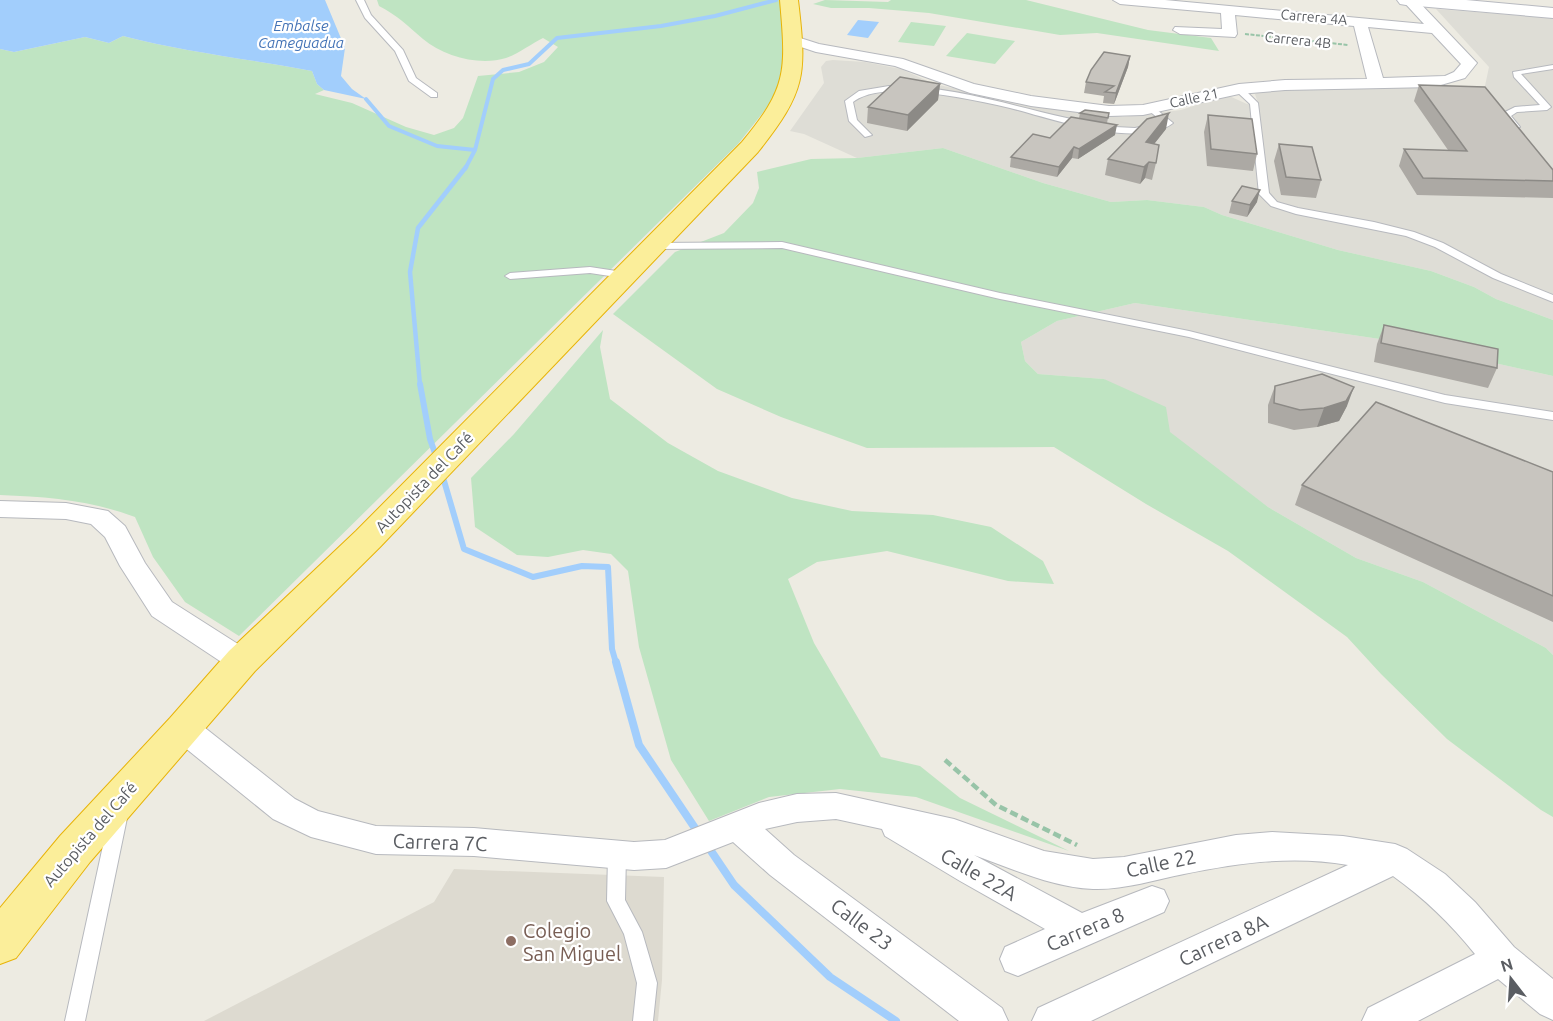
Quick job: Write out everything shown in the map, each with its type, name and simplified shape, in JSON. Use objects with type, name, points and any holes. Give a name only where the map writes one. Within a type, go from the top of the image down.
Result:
[{"type":"highway","name":"Autopista del Café","points":[[0,943],[123,793],[184,729],[242,661],[416,491],[623,275],[735,163],[773,119],[788,94],[794,49],[790,5]]},
{"type":"main road","points":[[1408,0],[1553,13]]},
{"type":"main road","points":[[1466,0],[1553,8]]},
{"type":"street","name":"Calle 21","points":[[794,49],[807,52],[832,51],[898,62],[952,83],[1031,101],[1109,111],[1151,108],[1239,89],[1285,85],[1434,82],[1449,80],[1465,72],[1469,63],[1408,0]]},
{"type":"street","name":"Carrera 4A","points":[[1111,2],[1436,28]]},
{"type":"street","points":[[1180,30],[1230,34],[1228,10]]},
{"type":"street","points":[[1298,16],[1301,32]]},
{"type":"street","points":[[1360,22],[1376,83]]},
{"type":"street","points":[[0,509],[66,511],[99,517],[116,532],[133,566],[162,609],[242,661]]},
{"type":"street","name":"Carrera 7C","points":[[184,729],[220,760],[284,808],[311,823],[342,833],[376,840],[474,842],[617,855],[666,854],[731,827]]},
{"type":"street","name":"Calle 22","points":[[731,827],[797,808],[836,806],[954,833],[1044,866],[1093,874],[1124,872],[1236,849],[1272,846],[1342,850],[1395,859],[1433,885],[1462,913],[1501,959],[1553,1002]]},
{"type":"street","name":"Calle 22A","points":[[879,816],[972,871],[1080,930]]},
{"type":"street","name":"Calle 23","points":[[731,827],[989,1021]]},
{"type":"street","name":"Carrera 8A","points":[[1051,1021],[1395,859]]},
{"type":"street","name":"Carrera 8","points":[[1018,959],[1080,930],[1152,901]]},
{"type":"street","points":[[1381,1021],[1501,959]]},
{"type":"lane","points":[[360,0],[368,16],[399,50],[412,79],[434,95]]},
{"type":"lane","points":[[1550,110],[1517,75],[1517,72],[1553,67]]},
{"type":"lane","points":[[868,135],[853,122],[849,101],[861,93],[890,88],[919,88],[1131,131],[1160,128],[1169,123],[1151,108]]},
{"type":"lane","points":[[1239,89],[1254,103],[1264,194],[1274,204],[1296,211],[1410,234],[1439,245],[1505,280],[1553,299]]},
{"type":"lane","points":[[1525,139],[1506,115],[1515,110],[1550,110]]},
{"type":"lane","points":[[652,246],[782,245],[1000,296],[1189,334],[1446,399],[1553,416]]},
{"type":"lane","points":[[510,276],[590,270],[623,275]]},
{"type":"lane","points":[[75,1021],[123,793]]},
{"type":"lane","points":[[617,855],[616,901],[633,932],[647,983],[643,1021]]},
{"type":"path","name":"Carrera 4B","points":[[1230,34],[1367,46]]},
{"type":"path","points":[[945,760],[996,806],[1087,849]]},
{"type":"shaded area","points":[[1436,9],[1553,18],[1553,320],[1431,271],[1338,250],[1222,215],[1204,207],[1147,200],[1111,202],[1043,183],[943,148],[857,158],[804,134],[790,131],[824,83],[821,67],[826,61],[833,60],[865,62],[901,69],[934,84],[1041,107],[1123,117],[1181,110],[1227,95],[1247,104],[1258,103],[1255,94],[1261,91],[1485,86],[1489,67]]},
{"type":"shaded area","points":[[1135,303],[1400,342],[1553,376],[1553,655],[1546,648],[1423,582],[1356,558],[1268,507],[1206,462],[1104,379],[1038,374],[1025,361],[1021,342],[1057,321]]},
{"type":"shaded area","name":"Colegio San Miguel","points":[[454,869],[664,877],[662,980],[658,1021],[204,1021],[434,902]]},
{"type":"green space","points":[[377,0],[781,0],[784,80],[769,105],[738,144],[239,636],[185,602],[153,557],[135,517],[69,500],[0,495],[0,49],[14,52],[85,37],[109,43],[123,36],[193,51],[312,71],[317,84],[324,90],[315,94],[352,103],[406,127],[434,135],[454,128],[463,118],[478,76],[519,72],[544,62],[558,47],[543,38],[506,58],[485,61],[463,58],[441,51],[423,39],[397,17],[379,6]]},
{"type":"green space","points":[[825,0],[888,2],[891,0],[1026,0],[1148,30],[1211,38],[1219,51],[1097,33],[1060,35],[929,13],[869,8],[831,8],[813,4]]},
{"type":"green space","points":[[911,22],[946,26],[934,46],[898,42]]},
{"type":"green space","points":[[967,33],[1015,41],[995,64],[946,56]]},
{"type":"green space","points":[[943,148],[1043,183],[1111,202],[1147,200],[1204,207],[1222,215],[1338,250],[1431,271],[1553,320],[1553,376],[1400,342],[1135,303],[1057,321],[1021,342],[1025,361],[1038,374],[1104,379],[1166,407],[1170,432],[1268,507],[1356,558],[1423,582],[1546,648],[1553,655],[1553,817],[1447,739],[1347,637],[1228,551],[1054,447],[867,448],[781,417],[717,389],[613,314],[675,252],[724,233],[753,203],[759,188],[757,172],[811,159],[857,158]]},
{"type":"green space","points":[[603,330],[600,347],[610,399],[668,443],[718,471],[792,498],[852,511],[933,515],[991,527],[1043,561],[1054,584],[1008,581],[887,551],[817,562],[788,579],[814,643],[881,757],[920,766],[960,798],[1069,851],[916,797],[840,789],[769,797],[709,821],[671,760],[639,647],[628,571],[611,554],[583,550],[548,557],[517,555],[475,527],[471,478],[514,434]]},
{"type":"water","name":"Embalse Cameguadua","points":[[0,0],[325,0],[345,48],[341,76],[352,89],[366,99],[324,90],[317,84],[312,71],[193,51],[123,36],[109,43],[85,37],[14,52],[0,49]]},
{"type":"water","points":[[858,20],[879,22],[868,38],[847,35]]},
{"type":"building","points":[[1104,52],[1130,56],[1116,93],[1105,92],[1114,86],[1086,82],[1091,70]]},
{"type":"building","points":[[900,77],[940,84],[908,115],[868,107]]},
{"type":"building","points":[[1419,85],[1485,87],[1553,170],[1553,181],[1423,178],[1404,149],[1467,151]]},
{"type":"building","points":[[1085,110],[1109,113],[1108,118],[1080,113]]},
{"type":"building","points":[[1169,113],[1146,142],[1159,145],[1156,163],[1149,162],[1144,167],[1108,159],[1147,119]]},
{"type":"building","points":[[1208,115],[1252,119],[1257,154],[1211,149]]},
{"type":"building","points":[[1071,117],[1117,125],[1079,149],[1074,147],[1059,167],[1011,157],[1033,134],[1050,138]]},
{"type":"building","points":[[1279,144],[1312,147],[1321,180],[1286,177]]},
{"type":"building","points":[[1242,186],[1260,190],[1250,205],[1232,201]]},
{"type":"building","points":[[1384,325],[1498,349],[1497,368],[1381,343]]},
{"type":"building","points":[[1322,374],[1354,387],[1346,401],[1324,408],[1300,410],[1274,403],[1275,386]]},
{"type":"building","points":[[1376,402],[1553,472],[1553,596],[1302,485]]},
{"type":"waterway","points":[[475,150],[493,79],[503,70],[529,64],[557,38],[661,26],[715,16],[776,0]]},
{"type":"waterway","points":[[366,99],[389,126],[437,146],[475,150]]},
{"type":"waterway","points":[[465,169],[475,150]]},
{"type":"waterway","points":[[420,385],[410,272],[418,228],[466,167]]},
{"type":"waterway","points":[[420,384],[430,439],[437,459]]},
{"type":"waterway","points":[[442,474],[464,549],[533,577],[582,566],[608,567],[612,649],[616,663]]},
{"type":"waterway","points":[[616,662],[639,745],[699,834]]},
{"type":"waterway","points":[[707,845],[734,885],[830,977],[896,1021]]},
{"type":"place","name":"Colegio San Miguel","points":[[511,941]]}]
